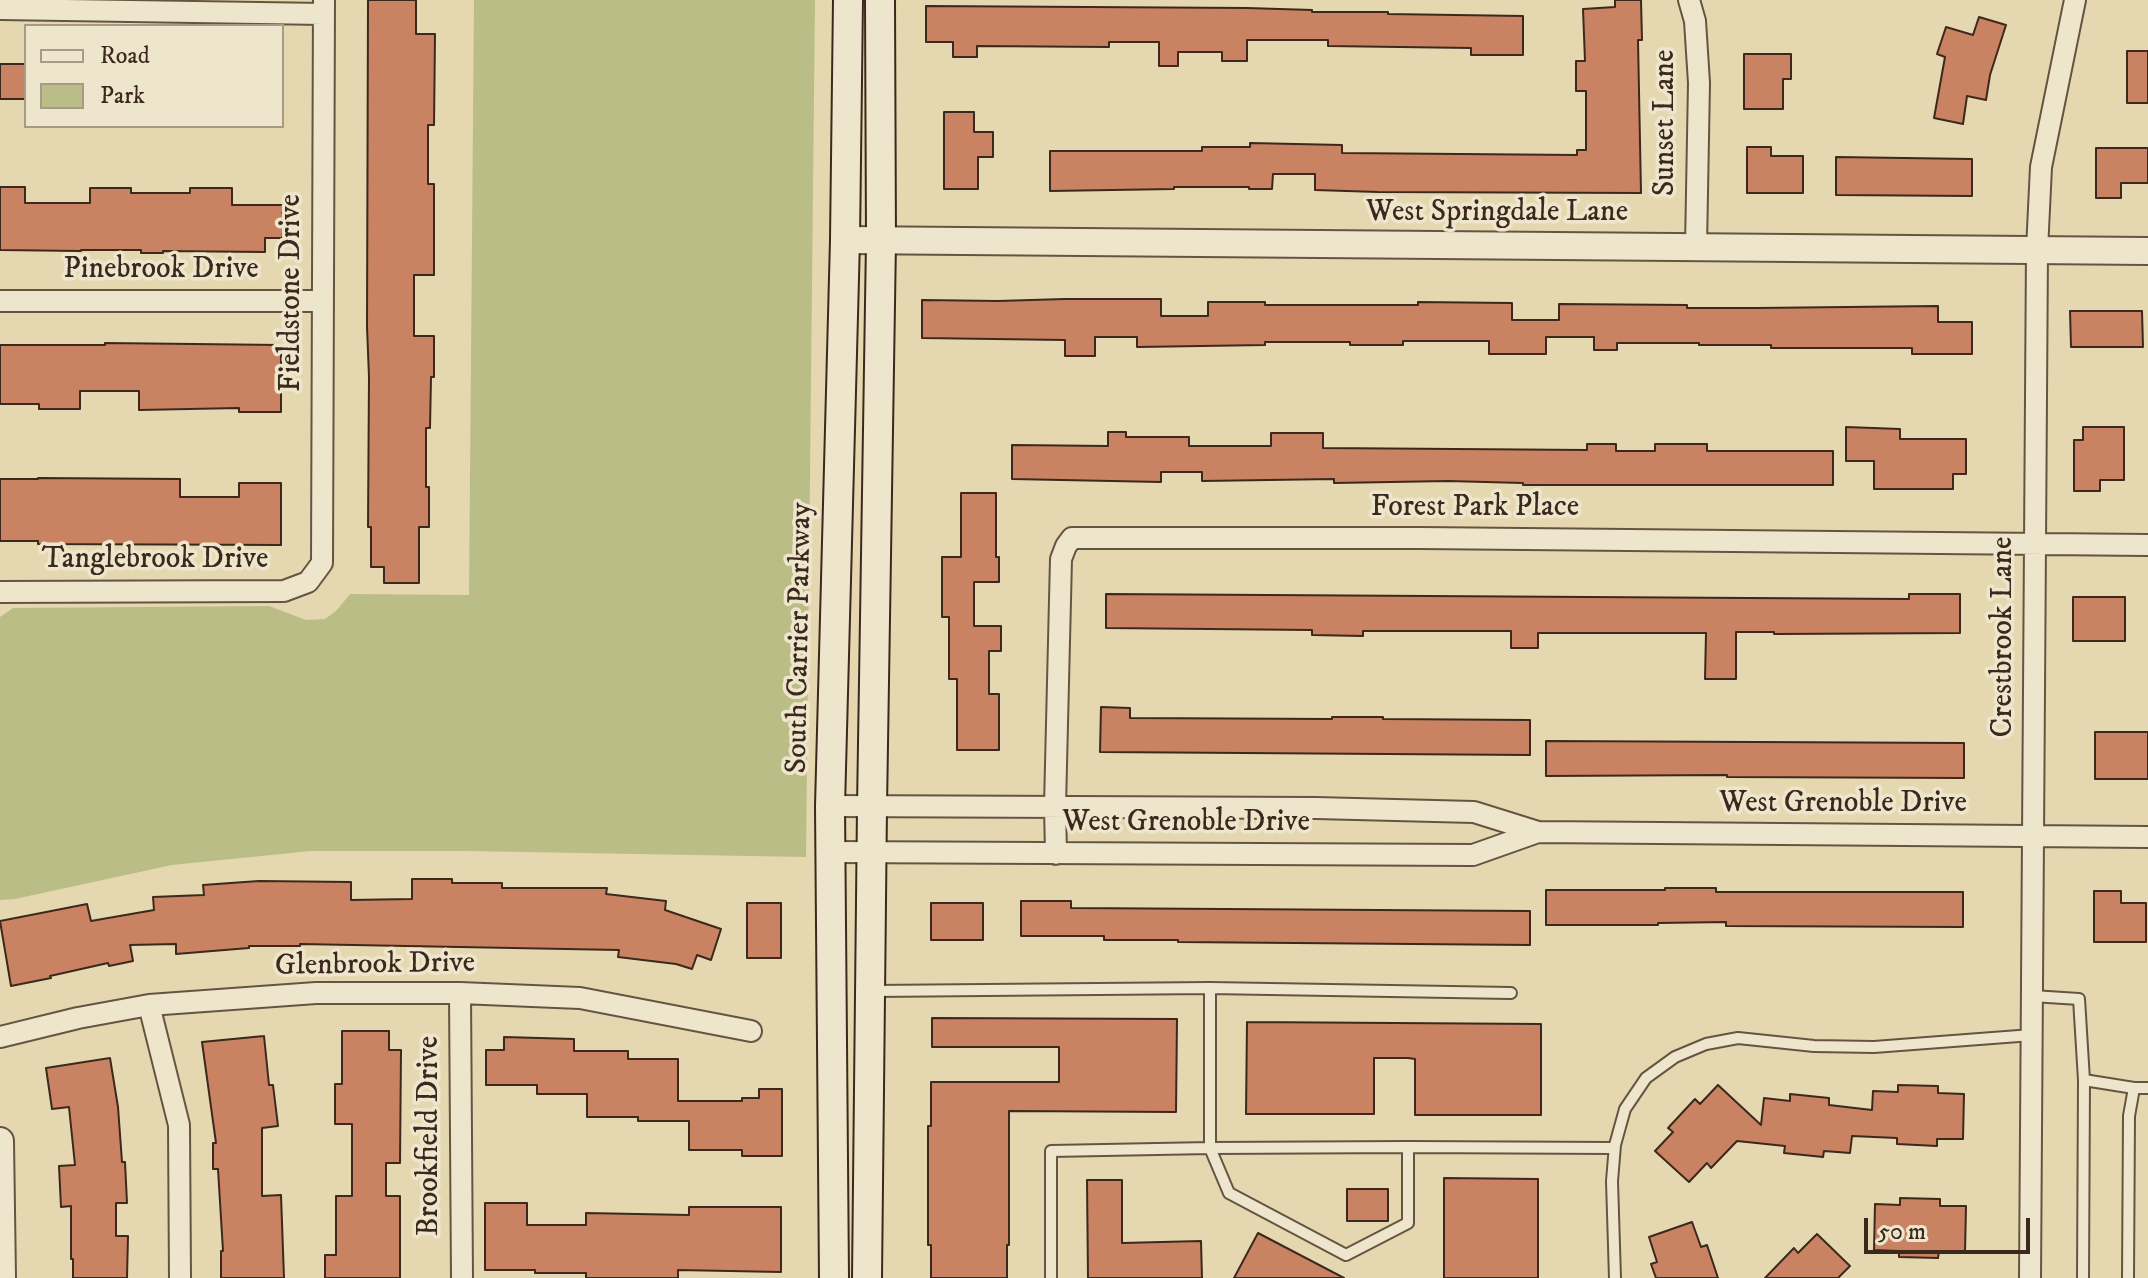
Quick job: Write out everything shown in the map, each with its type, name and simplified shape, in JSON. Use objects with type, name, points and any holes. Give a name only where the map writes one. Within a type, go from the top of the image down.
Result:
[{"type":"main road","name":"South Carrier Parkway","points":[[834,1278],[830,806],[848,0]]},
{"type":"main road","points":[[867,1278],[881,241],[880,0]]},
{"type":"street","name":"Sunset Lane","points":[[1689,0],[1695,21],[1699,83],[1696,247]]},
{"type":"street","name":"Crestbrook Lane","points":[[2030,1278],[2037,250],[2041,167],[2075,0]]},
{"type":"street","points":[[0,9],[324,7]]},
{"type":"street","name":"Fieldstone Drive","points":[[308,582],[322,563],[324,7]]},
{"type":"street","name":"West Springdale Lane","points":[[845,240],[2148,251]]},
{"type":"street","name":"Pinebrook Drive","points":[[0,301],[323,301]]},
{"type":"street","name":"Forest Park Place","points":[[1055,806],[1061,559],[1072,538],[2148,545]]},
{"type":"street","name":"Tanglebrook Drive","points":[[0,592],[284,591],[308,582]]},
{"type":"street","name":"West Grenoble Drive","points":[[830,806],[1316,808],[1474,812],[1538,832],[2148,837]]},
{"type":"street","points":[[1055,806],[1056,854]]},
{"type":"street","name":"West Grenoble Drive","points":[[830,852],[1473,855],[1538,832]]},
{"type":"street","name":"Glenbrook Drive","points":[[0,1037],[149,1005],[316,993],[460,993],[580,998],[751,1031]]},
{"type":"street","name":"Brookfield Drive","points":[[460,993],[462,1278]]},
{"type":"street","points":[[149,1005],[179,1125],[180,1278]]},
{"type":"street","points":[[0,1141],[2,1278]]},
{"type":"lane","points":[[1210,988],[1210,1148],[1229,1193],[1346,1255],[1408,1223],[1408,1147]]},
{"type":"lane","points":[[871,991],[1210,988],[1511,993]]},
{"type":"lane","points":[[2032,996],[2079,999],[2084,1080],[2083,1278]]},
{"type":"lane","points":[[1615,1278],[1614,1148],[1625,1109],[1646,1078],[1675,1057],[1706,1044],[1738,1038],[1814,1046],[1874,1047],[2032,1035]]},
{"type":"lane","points":[[2084,1080],[2148,1088]]},
{"type":"lane","points":[[2128,1278],[2129,1116],[2134,1088]]},
{"type":"lane","points":[[1051,1278],[1051,1151],[1614,1148]]},
{"type":"green space","points":[[474,0],[815,0],[806,857],[311,851],[172,865],[0,900],[0,617],[13,608],[269,606],[306,620],[325,619],[350,594],[469,595]]},
{"type":"building","points":[[368,0],[416,0],[416,34],[435,34],[434,125],[428,125],[428,184],[434,184],[434,275],[414,275],[414,336],[434,336],[430,428],[426,428],[429,527],[419,527],[419,583],[384,583],[384,567],[371,567],[371,527],[368,527]]},
{"type":"building","points":[[1615,0],[1641,0],[1642,40],[1638,40],[1641,193],[1315,190],[1315,174],[1273,174],[1272,189],[1174,187],[1050,191],[1050,151],[1202,151],[1202,147],[1250,147],[1250,143],[1342,145],[1342,153],[1577,155],[1577,150],[1586,150],[1586,91],[1576,91],[1576,61],[1585,61],[1583,9],[1615,7]]},
{"type":"building","points":[[926,6],[1247,8],[1523,16],[1523,55],[1471,55],[1471,48],[1328,46],[1328,40],[1247,40],[1247,61],[1222,61],[1222,52],[1178,52],[1178,66],[1159,66],[1159,42],[1109,42],[1109,47],[977,46],[977,57],[953,57],[953,42],[926,42]]},
{"type":"building","points":[[1979,17],[2006,25],[1990,75],[1986,100],[1967,96],[1963,124],[1934,118],[1945,57],[1937,54],[1946,27],[1973,35]]},
{"type":"building","points":[[2127,51],[2148,51],[2148,103],[2127,103]]},
{"type":"building","points":[[1744,54],[1791,54],[1791,79],[1783,79],[1783,109],[1744,109]]},
{"type":"building","points":[[0,64],[24,64],[24,99],[0,99]]},
{"type":"building","points":[[944,112],[974,112],[974,132],[993,132],[993,157],[978,157],[978,189],[944,189]]},
{"type":"building","points":[[1747,147],[1771,147],[1771,156],[1803,156],[1803,193],[1747,193]]},
{"type":"building","points":[[2096,148],[2148,148],[2148,183],[2121,183],[2121,198],[2096,198]]},
{"type":"building","points":[[1836,157],[1972,159],[1972,196],[1836,195]]},
{"type":"building","points":[[0,187],[25,187],[25,203],[90,203],[90,188],[131,188],[131,193],[190,193],[190,188],[232,188],[232,205],[282,205],[282,238],[265,238],[265,252],[0,250]]},
{"type":"building","points":[[1161,299],[1161,316],[1208,316],[1208,302],[1265,302],[1265,305],[1512,303],[1512,320],[1559,320],[1559,304],[1687,305],[1687,308],[1938,306],[1938,322],[1972,322],[1972,354],[1912,354],[1912,348],[1771,348],[1771,345],[1699,343],[1617,343],[1617,350],[1594,350],[1594,337],[1546,337],[1546,354],[1489,354],[1489,341],[1403,341],[1403,345],[1265,342],[1265,345],[1137,347],[1137,337],[1095,337],[1095,356],[1065,356],[1065,340],[922,338],[922,300]]},
{"type":"building","points":[[2070,311],[2142,311],[2143,347],[2071,347]]},
{"type":"building","points":[[0,345],[281,345],[281,412],[239,412],[239,408],[139,410],[139,391],[80,391],[80,409],[39,409],[39,404],[0,404]]},
{"type":"building","points":[[1846,427],[1900,429],[1900,439],[1966,439],[1966,474],[1953,474],[1953,489],[1874,489],[1874,461],[1846,461]]},
{"type":"building","points":[[2083,427],[2124,427],[2124,480],[2100,480],[2100,491],[2074,491],[2074,440],[2083,440]]},
{"type":"building","points":[[1108,432],[1126,432],[1126,437],[1189,437],[1189,446],[1271,446],[1271,433],[1323,433],[1323,448],[1587,450],[1587,444],[1616,444],[1616,451],[1655,451],[1655,444],[1707,444],[1707,451],[1833,451],[1833,485],[1523,485],[1448,481],[1334,483],[1334,479],[1202,481],[1202,472],[1161,472],[1161,482],[1012,479],[1012,445],[1108,446]]},
{"type":"building","points":[[0,479],[180,479],[180,497],[239,497],[239,483],[281,483],[281,545],[38,544],[38,541],[0,541]]},
{"type":"building","points":[[961,493],[996,493],[999,582],[974,582],[974,626],[1001,626],[1001,651],[989,651],[989,694],[999,694],[999,750],[957,750],[957,679],[949,679],[949,617],[942,617],[942,557],[961,557]]},
{"type":"building","points":[[1106,594],[1909,599],[1909,594],[1960,594],[1960,633],[1736,632],[1736,679],[1705,679],[1706,633],[1538,633],[1538,648],[1511,648],[1511,631],[1363,631],[1363,636],[1312,635],[1312,630],[1106,628]]},
{"type":"building","points":[[2073,597],[2125,597],[2125,641],[2073,641]]},
{"type":"building","points":[[1101,707],[1130,708],[1130,718],[1530,720],[1530,755],[1100,752]]},
{"type":"building","points":[[2095,732],[2148,732],[2148,779],[2095,779]]},
{"type":"building","points":[[1546,741],[1964,743],[1964,778],[1546,776]]},
{"type":"building","points":[[412,879],[502,883],[502,888],[607,888],[606,894],[666,901],[665,910],[721,929],[711,960],[697,955],[692,969],[618,957],[619,950],[300,944],[176,954],[176,944],[130,945],[133,961],[109,966],[108,963],[11,986],[0,921],[87,904],[91,921],[154,910],[153,897],[204,895],[203,885],[259,881],[351,882],[351,900],[412,899]]},
{"type":"building","points":[[1716,888],[1716,892],[1963,892],[1963,927],[1726,926],[1726,922],[1546,925],[1546,890]]},
{"type":"building","points":[[2094,891],[2121,891],[2121,903],[2146,903],[2146,942],[2094,942]]},
{"type":"building","points":[[1021,901],[1071,901],[1071,908],[1530,911],[1530,945],[1178,942],[1104,940],[1104,936],[1021,936]]},
{"type":"building","points":[[747,903],[781,903],[781,958],[747,958]]},
{"type":"building","points":[[931,903],[983,903],[983,940],[931,940]]},
{"type":"building","points":[[932,1018],[1177,1019],[1176,1112],[1009,1111],[1007,1278],[931,1278],[928,1126],[931,1126],[931,1082],[1059,1082],[1059,1047],[932,1047]]},
{"type":"building","points":[[1247,1022],[1541,1024],[1541,1115],[1415,1115],[1415,1059],[1408,1058],[1374,1058],[1374,1114],[1246,1114]]},
{"type":"building","points":[[342,1031],[389,1031],[389,1050],[401,1050],[400,1163],[386,1163],[386,1196],[400,1196],[400,1278],[325,1278],[325,1255],[336,1255],[336,1196],[352,1196],[352,1124],[335,1124],[335,1084],[342,1084]]},
{"type":"building","points":[[264,1036],[269,1085],[273,1085],[278,1126],[262,1128],[262,1196],[281,1195],[284,1278],[221,1278],[223,1251],[218,1169],[213,1169],[213,1143],[216,1143],[202,1042]]},
{"type":"building","points":[[504,1037],[574,1039],[574,1051],[628,1051],[628,1059],[678,1059],[678,1101],[742,1101],[742,1098],[759,1098],[759,1089],[782,1089],[782,1156],[742,1156],[742,1150],[689,1150],[689,1121],[587,1117],[587,1094],[537,1094],[537,1085],[486,1085],[486,1050],[504,1050]]},
{"type":"building","points":[[110,1058],[122,1162],[125,1162],[127,1203],[116,1203],[116,1236],[128,1236],[127,1278],[73,1278],[71,1206],[61,1207],[59,1166],[75,1165],[69,1107],[52,1109],[46,1068]]},
{"type":"building","points":[[1718,1085],[1761,1125],[1764,1098],[1790,1101],[1790,1094],[1829,1098],[1829,1105],[1872,1110],[1873,1091],[1898,1092],[1898,1085],[1938,1086],[1938,1093],[1964,1094],[1963,1139],[1937,1139],[1937,1146],[1897,1144],[1897,1138],[1852,1136],[1850,1153],[1824,1151],[1823,1157],[1784,1153],[1785,1146],[1737,1141],[1711,1168],[1707,1163],[1689,1182],[1655,1151],[1673,1132],[1668,1128],[1695,1099],[1700,1104]]},
{"type":"building","points":[[1444,1178],[1538,1179],[1538,1278],[1444,1278]]},
{"type":"building","points":[[1087,1180],[1122,1180],[1122,1243],[1201,1241],[1202,1278],[1088,1278]]},
{"type":"building","points":[[1347,1189],[1388,1189],[1388,1221],[1347,1221]]},
{"type":"building","points":[[1900,1198],[1940,1199],[1940,1206],[1966,1206],[1965,1252],[1939,1251],[1938,1258],[1899,1257],[1899,1251],[1874,1250],[1875,1204],[1900,1205]]},
{"type":"building","points":[[485,1203],[527,1203],[527,1225],[586,1225],[586,1213],[689,1215],[689,1207],[781,1207],[781,1272],[678,1270],[678,1278],[586,1278],[586,1273],[485,1270]]},
{"type":"building","points":[[1692,1222],[1701,1247],[1707,1245],[1718,1278],[1656,1278],[1651,1264],[1657,1262],[1649,1237]]},
{"type":"building","points":[[1258,1233],[1344,1278],[1234,1278]]},
{"type":"building","points":[[1817,1234],[1850,1266],[1838,1278],[1765,1278],[1794,1248],[1798,1253]]}]
